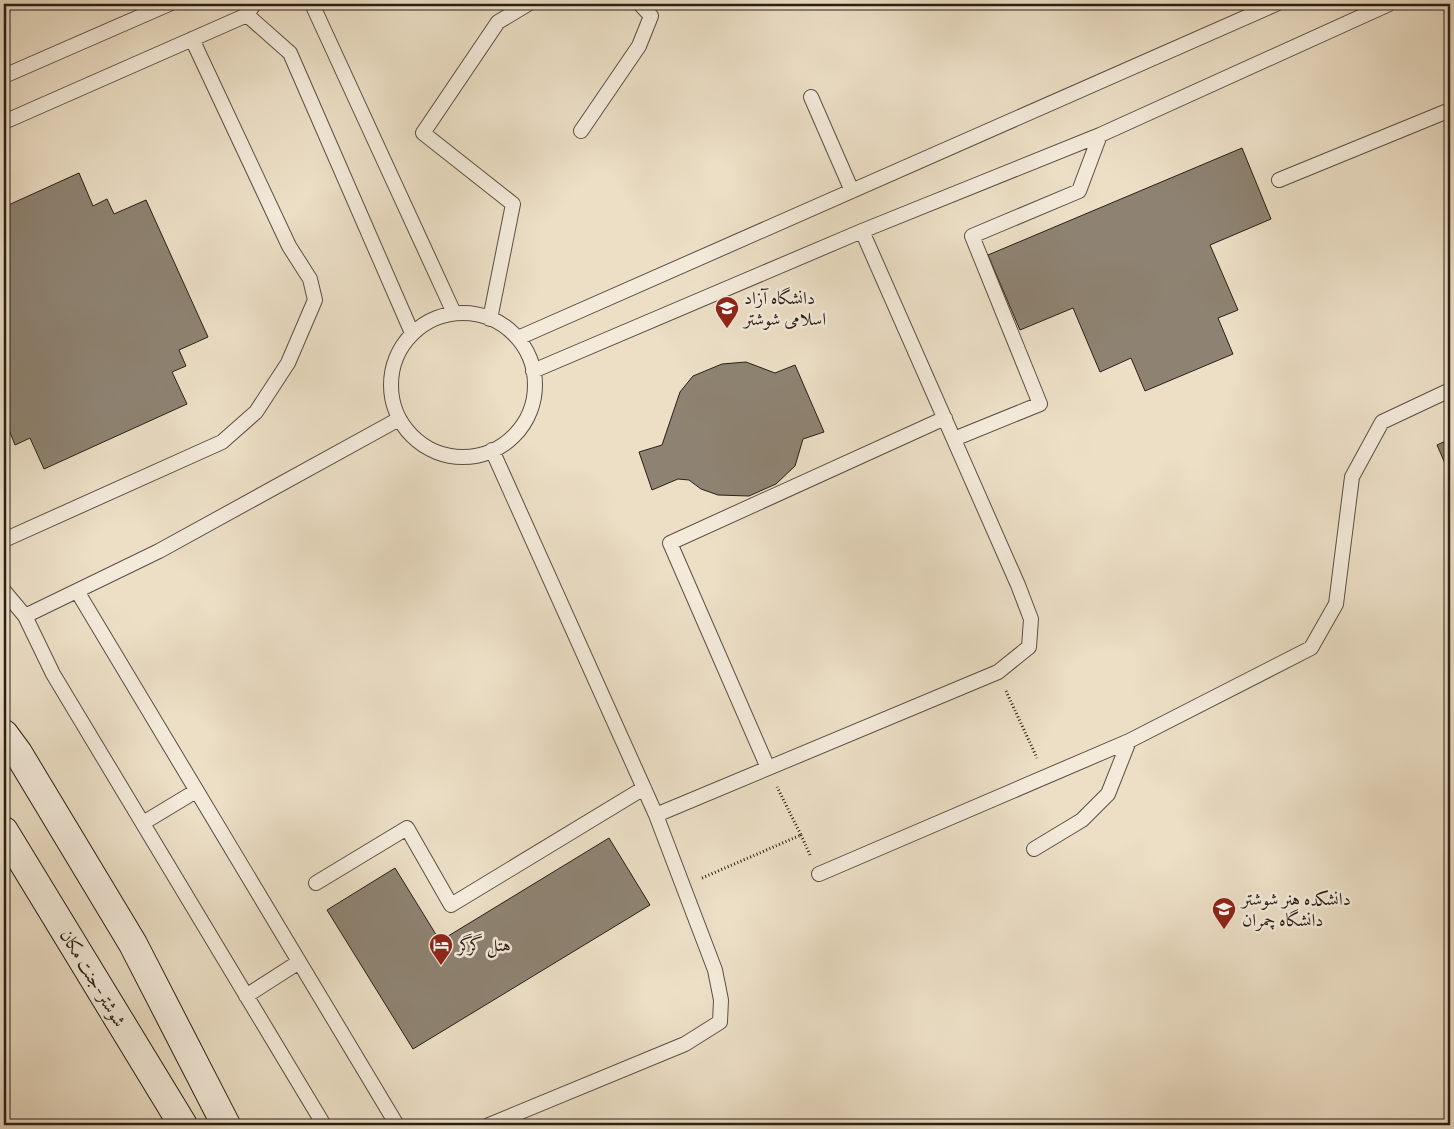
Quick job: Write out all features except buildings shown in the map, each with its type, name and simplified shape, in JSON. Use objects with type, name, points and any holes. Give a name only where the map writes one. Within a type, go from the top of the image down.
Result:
[{"type":"street","points":[[4,734],[18,753],[132,944],[226,1125]]},
{"type":"street","name":"شوشتر-جنت مکان","points":[[4,831],[183,1125]]},
{"type":"lane","points":[[4,76],[169,4]]},
{"type":"lane","points":[[312,4],[454,313]]},
{"type":"lane","points":[[490,319],[513,204],[424,133],[498,22],[528,4]]},
{"type":"lane","points":[[582,130],[639,46],[651,16],[640,4]]},
{"type":"lane","points":[[518,338],[1276,4]]},
{"type":"lane","points":[[533,371],[862,231],[1100,135],[1389,4]]},
{"type":"lane","points":[[4,122],[192,39],[250,9],[290,53],[412,333]]},
{"type":"lane","points":[[4,540],[222,442],[256,412],[267,396],[288,363],[315,300],[310,279],[289,246],[192,39]]},
{"type":"lane","points":[[811,97],[852,191]]},
{"type":"lane","points":[[1280,180],[1450,110]]},
{"type":"lane","points":[[954,439],[1040,404],[972,236],[1079,191],[1100,135]]},
{"type":"lane","points":[[656,815],[998,672],[1029,647],[1031,619],[1018,585],[862,231]]},
{"type":"lane","points":[[454,313],[478,314],[490,319],[500,323],[518,338],[531,359],[536,383],[532,407],[521,429],[503,446],[481,456],[456,457],[432,451],[413,438],[399,419],[391,398],[391,374],[398,352],[412,333],[432,320],[454,313]]},
{"type":"lane","points":[[819,874],[1129,741],[1311,648],[1336,604],[1352,477],[1356,469],[1382,422],[1450,390]]},
{"type":"lane","points":[[768,768],[670,543],[945,418]]},
{"type":"lane","points":[[24,616],[159,551],[399,419]]},
{"type":"lane","points":[[489,1125],[685,1044],[720,1022],[721,1000],[715,970],[656,815],[492,450]]},
{"type":"lane","points":[[4,591],[24,616],[53,674],[324,1125]]},
{"type":"lane","points":[[77,591],[397,1125]]},
{"type":"lane","points":[[1034,849],[1082,820],[1108,794],[1129,741]]},
{"type":"lane","points":[[316,883],[407,828],[451,904],[644,788]]},
{"type":"lane","points":[[143,823],[196,790]]},
{"type":"lane","points":[[246,996],[299,962]]},
{"type":"path","points":[[998,672],[1045,777]]},
{"type":"path","points":[[683,886],[801,835],[768,768]]},
{"type":"place","name":"دانشگاه آزاد اسلامی شوشتر","points":[[727,329]]},
{"type":"place","name":"دانشکده هنر شوشتر دانشگاه چمران","points":[[1224,930]]},
{"type":"place","name":"هتل گرگر","points":[[441,966]]}]
